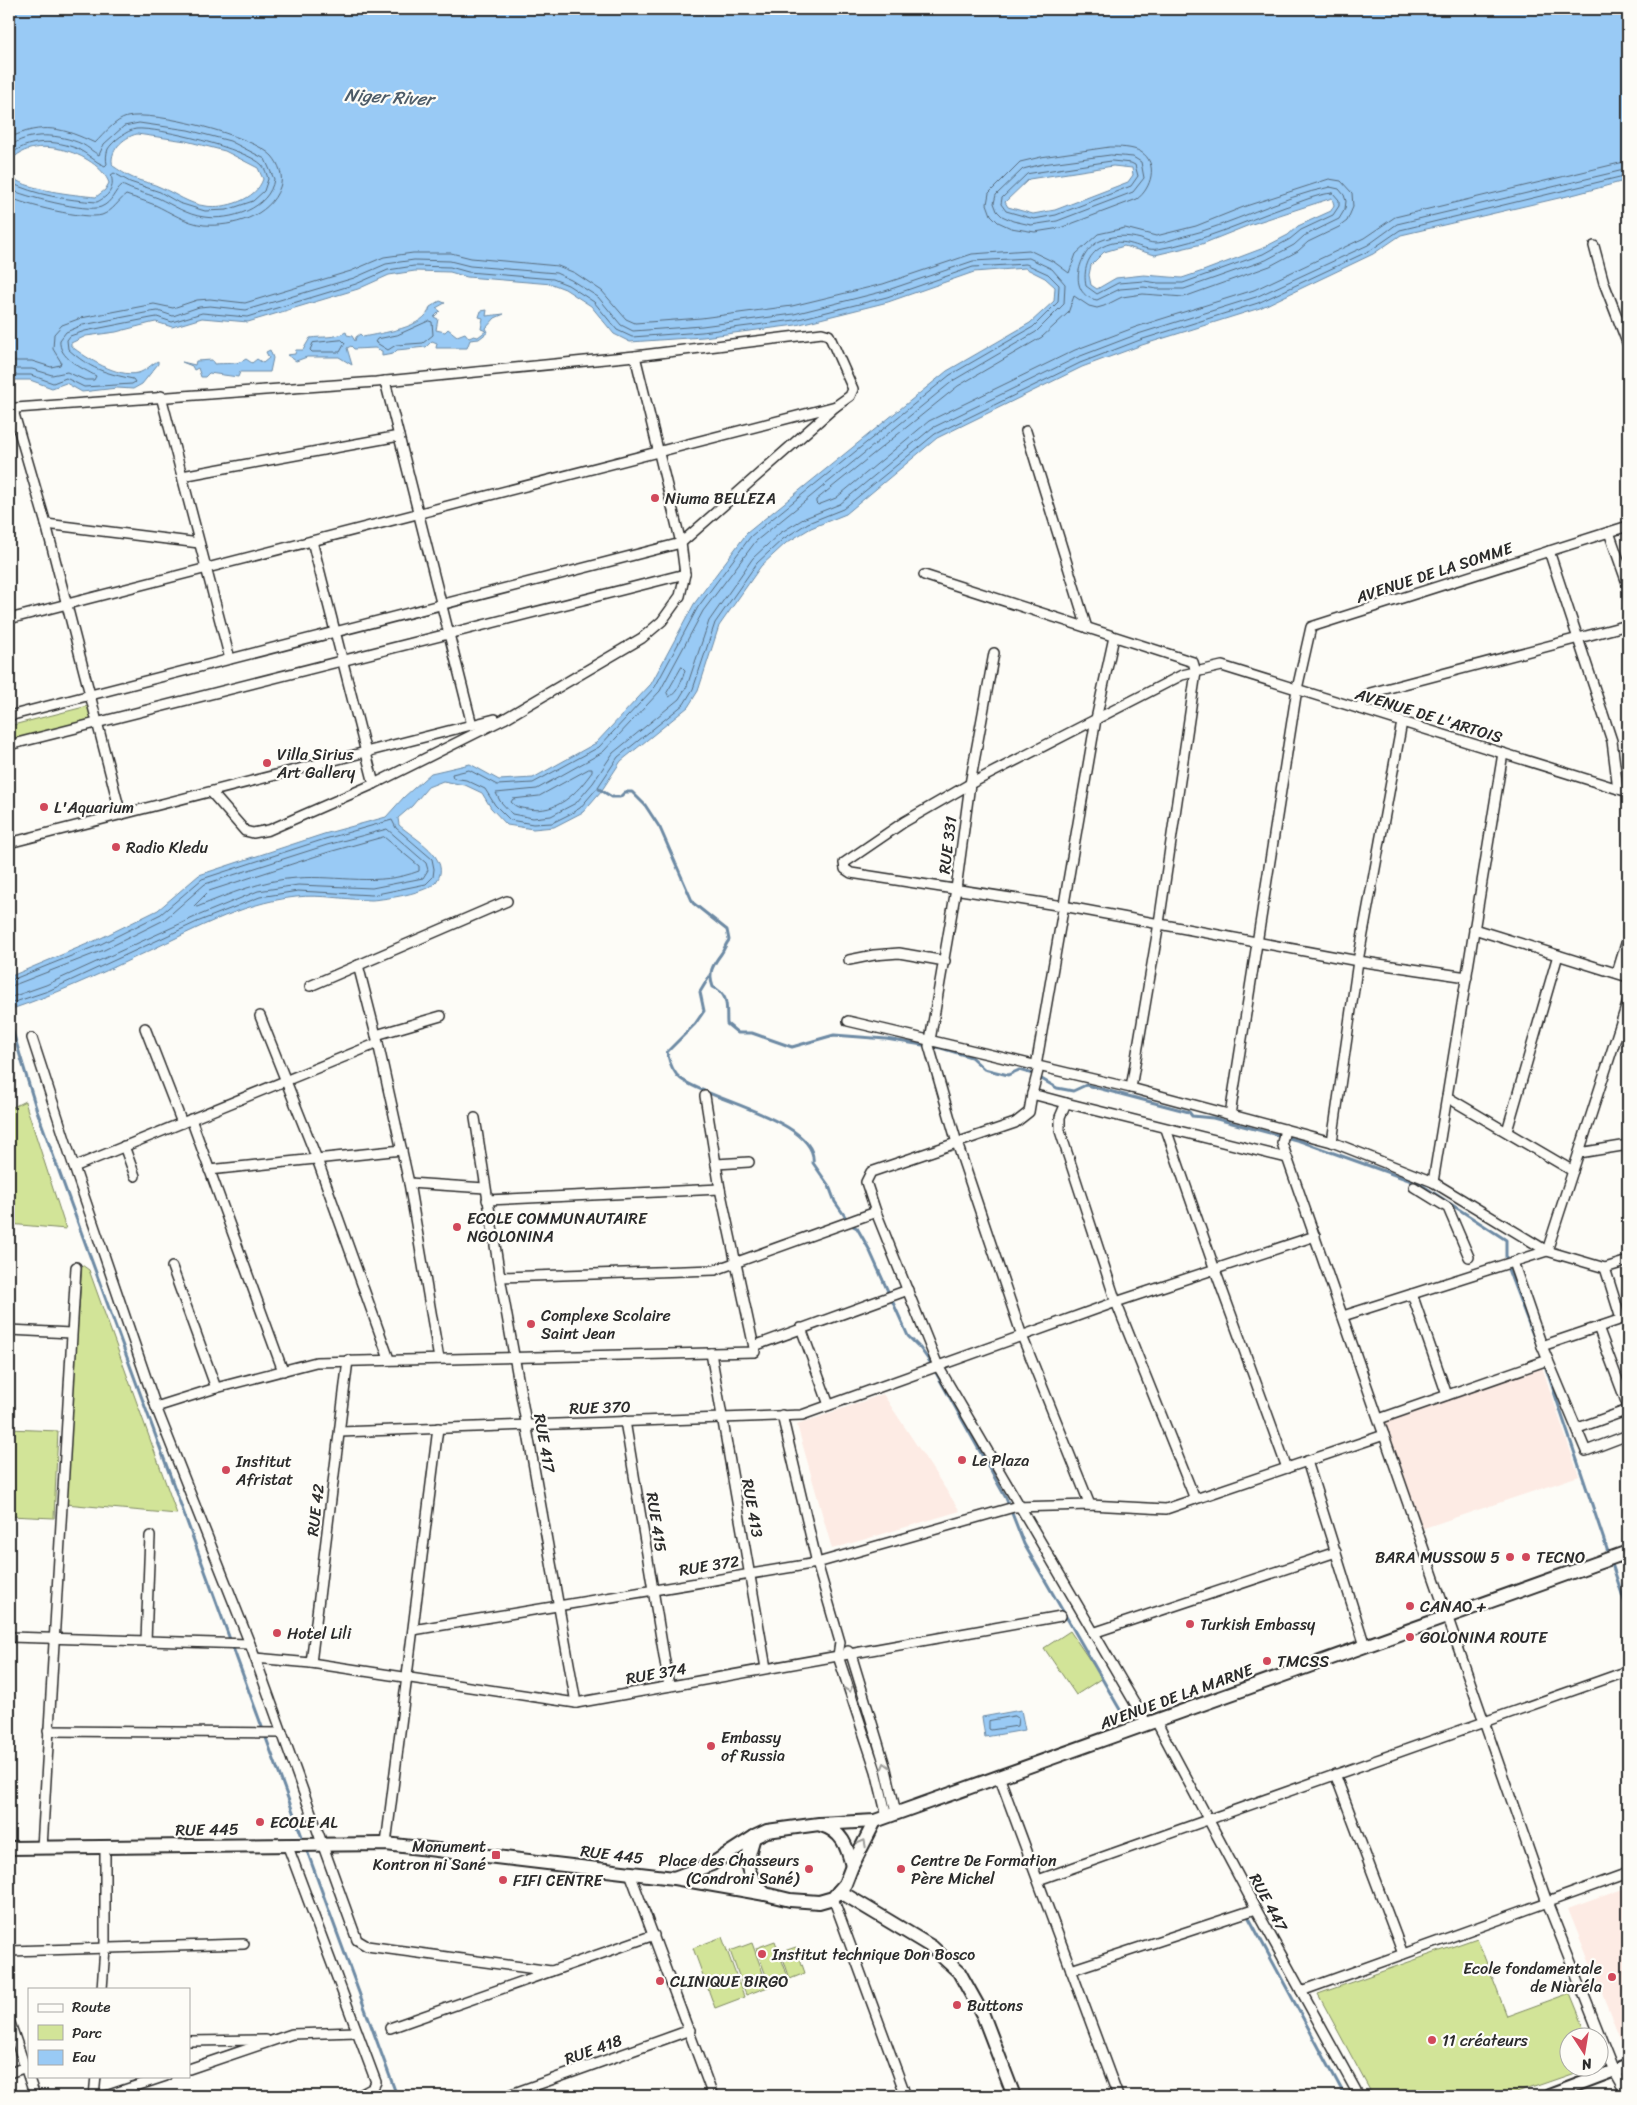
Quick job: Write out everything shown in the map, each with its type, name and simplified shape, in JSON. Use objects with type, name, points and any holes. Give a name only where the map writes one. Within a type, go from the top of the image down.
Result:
[{"type":"street","points":[[1594,246],[1604,283],[1627,335],[1628,345]]},
{"type":"street","points":[[9,716],[90,695],[335,632],[442,604],[681,543],[836,406],[850,396],[853,388],[829,335],[826,333],[635,356],[385,381],[16,408],[14,414],[46,524],[66,604],[90,695],[121,815]]},
{"type":"street","points":[[211,792],[245,831],[253,834],[270,830],[374,784],[510,715],[642,638],[662,621],[680,596],[685,574],[681,543],[635,356]]},
{"type":"street","points":[[385,381],[472,725]]},
{"type":"street","points":[[161,396],[230,659]]},
{"type":"street","points":[[9,619],[836,406]]},
{"type":"street","points":[[1026,431],[1087,628]]},
{"type":"street","points":[[182,476],[399,436]]},
{"type":"street","points":[[46,524],[199,543]]},
{"type":"street","name":"AVENUE DE LA SOMME","points":[[1297,689],[1311,627],[1628,526]]},
{"type":"street","points":[[1610,532],[1628,586]]},
{"type":"street","points":[[312,541],[374,784]]},
{"type":"street","points":[[1549,551],[1580,638],[1612,741],[1618,789]]},
{"type":"street","points":[[9,746],[685,574]]},
{"type":"street","points":[[924,575],[1193,662],[1196,672],[1159,923],[1131,1088]]},
{"type":"street","points":[[1360,709],[1364,698],[1370,693],[1628,625]]},
{"type":"street","name":"RUE 447","points":[[1114,637],[1096,719],[1028,1112],[1015,1123],[871,1172],[866,1182],[876,1212],[938,1366],[1013,1507],[1151,1722],[1209,1819],[1256,1909],[1359,2096]]},
{"type":"street","name":"RUE 331","points":[[928,1043],[945,961],[970,784],[994,653]]},
{"type":"street","name":"AVENUE DE L'ARTOIS","points":[[1196,672],[1222,666],[1628,792]]},
{"type":"street","points":[[1196,672],[1182,675],[970,784],[904,822],[844,863],[845,869],[851,873],[1064,906],[1358,961],[1467,977]]},
{"type":"street","points":[[1230,1115],[1297,689]]},
{"type":"street","points":[[9,843],[510,715]]},
{"type":"street","points":[[1332,1142],[1358,961],[1402,722]]},
{"type":"street","points":[[1433,1182],[1504,754]]},
{"type":"street","points":[[310,986],[507,901]]},
{"type":"street","points":[[1474,929],[1628,977]]},
{"type":"street","points":[[1617,973],[1628,937]]},
{"type":"street","points":[[849,960],[899,953],[945,961]]},
{"type":"street","points":[[1507,1131],[1558,955]]},
{"type":"street","points":[[358,966],[377,1039],[409,1183],[439,1359]]},
{"type":"street","points":[[1548,1251],[1628,1001]]},
{"type":"street","points":[[260,1016],[317,1159],[389,1359]]},
{"type":"street","points":[[74,1167],[286,1080],[377,1039],[440,1016]]},
{"type":"street","points":[[848,1021],[928,1043],[1131,1088],[1230,1115],[1284,1135],[1332,1142],[1433,1182],[1548,1251],[1605,1268],[1628,1261]]},
{"type":"street","points":[[145,1028],[209,1170],[283,1371]]},
{"type":"street","points":[[32,1038],[156,1407],[250,1644],[282,1733],[317,1844],[357,1940],[367,1946],[551,1971]]},
{"type":"street","points":[[928,1043],[957,1143],[1022,1336],[1090,1506]]},
{"type":"street","points":[[1032,1094],[1287,1158]]},
{"type":"street","points":[[156,1407],[216,1388],[316,1362],[755,1352],[720,1189],[705,1096]]},
{"type":"street","points":[[1447,1098],[1574,1170]]},
{"type":"street","points":[[1066,1103],[1060,1117],[1060,1131],[1116,1302],[1195,1499]]},
{"type":"street","name":"RUE 417","points":[[475,1118],[500,1277],[576,1703]]},
{"type":"street","points":[[1166,1129],[1287,1468]]},
{"type":"street","points":[[1284,1135],[1287,1158],[1547,1902],[1614,2071],[1628,2096]]},
{"type":"street","points":[[1579,1153],[1628,1145]]},
{"type":"street","points":[[124,1146],[135,1176]]},
{"type":"street","points":[[209,1170],[402,1150]]},
{"type":"street","points":[[716,1164],[749,1162]]},
{"type":"street","points":[[409,1183],[485,1188]]},
{"type":"street","points":[[1414,1187],[1449,1207],[1469,1257]]},
{"type":"street","points":[[487,1200],[720,1189]]},
{"type":"street","points":[[1449,1207],[1456,1197]]},
{"type":"street","points":[[500,1277],[715,1270],[840,1227],[876,1212]]},
{"type":"street","points":[[801,1328],[829,1405],[1116,1302],[1315,1236]]},
{"type":"street","points":[[1342,1316],[1548,1251]]},
{"type":"street","points":[[1513,1262],[1542,1346],[1586,1450],[1628,1435]]},
{"type":"street","points":[[42,1848],[76,1267]]},
{"type":"street","points":[[172,1267],[216,1388]]},
{"type":"street","points":[[1542,1346],[1625,1318],[1605,1268]]},
{"type":"street","points":[[754,1346],[908,1290]]},
{"type":"street","points":[[1412,1294],[1446,1395]]},
{"type":"street","points":[[1578,1428],[1628,1409],[1598,1327]]},
{"type":"street","points":[[9,1330],[71,1333]]},
{"type":"street","name":"RUE 413","points":[[711,1353],[766,1668]]},
{"type":"street","name":"RUE 42","points":[[311,1664],[348,1360]]},
{"type":"street","points":[[1378,1419],[1548,1360]]},
{"type":"street","name":"RUE 370","points":[[340,1432],[802,1415],[829,1405]]},
{"type":"street","points":[[782,1415],[817,1563],[840,1642],[838,1656],[876,1771],[886,1817]]},
{"type":"street","name":"RUE 415","points":[[625,1421],[669,1686]]},
{"type":"street","points":[[386,1844],[438,1428]]},
{"type":"street","name":"RUE 372","points":[[413,1630],[817,1563],[1013,1507],[1090,1506],[1166,1509],[1384,1435]]},
{"type":"street","points":[[1307,1461],[1365,1646]]},
{"type":"street","points":[[146,1641],[150,1536]]},
{"type":"street","points":[[1093,1633],[1336,1552]]},
{"type":"street","points":[[1625,1553],[1628,1569]]},
{"type":"street","name":"AVENUE DE LA MARNE","points":[[819,1824],[886,1817],[1625,1553]]},
{"type":"street","name":"RUE 374","points":[[255,1658],[311,1664],[576,1703],[1061,1616]]},
{"type":"street","points":[[9,1637],[250,1644]]},
{"type":"street","points":[[754,1836],[747,1865],[751,1879],[765,1894],[790,1900],[819,1902],[836,1895],[845,1884],[852,1866],[886,1817],[886,1768],[851,1654],[840,1642]]},
{"type":"street","points":[[1038,1880],[1628,1670]]},
{"type":"street","points":[[48,1731],[282,1733]]},
{"type":"street","points":[[1335,1774],[1403,1954]]},
{"type":"street","points":[[999,1776],[1118,2096]]},
{"type":"street","points":[[674,1878],[712,1864],[754,1836],[767,1831],[819,1824],[830,1827],[843,1838],[852,1866]]},
{"type":"street","points":[[289,1844],[376,2082],[373,2088],[358,2096]]},
{"type":"street","name":"RUE 445","points":[[9,1848],[386,1844],[630,1872],[765,1894]]},
{"type":"street","points":[[102,1988],[105,1948],[105,1847]]},
{"type":"street","points":[[630,1872],[713,2096]]},
{"type":"street","points":[[1301,1991],[1628,1873]]},
{"type":"street","points":[[836,1895],[906,2096]]},
{"type":"street","points":[[836,1895],[932,1947],[959,1972],[983,2015],[1014,2096]]},
{"type":"street","points":[[1071,1970],[1256,1909]]},
{"type":"street","points":[[390,2028],[654,1934]]},
{"type":"street","points":[[9,1951],[244,1944]]},
{"type":"street","points":[[9,2020],[27,2066],[9,2073]]},
{"type":"street","name":"RUE 418","points":[[506,2096],[519,2094],[690,2030]]},
{"type":"street","points":[[190,2068],[292,2034],[357,2032]]},
{"type":"street","points":[[190,2040],[274,2040]]},
{"type":"street","points":[[1549,2096],[1628,2066]]},
{"type":"street","points":[[30,2078],[35,2096]]},
{"type":"street","points":[[94,2096],[96,2078]]},
{"type":"street","points":[[106,2096],[160,2078]]},
{"type":"shaded area","points":[[1542,1367],[1579,1476],[1421,1529],[1384,1421]]},
{"type":"shaded area","points":[[883,1394],[960,1511],[832,1549],[797,1425]]},
{"type":"shaded area","name":"Ecole fondamentale de Niaréla","points":[[1628,1887],[1628,2046],[1624,2048],[1568,1909]]},
{"type":"green space","points":[[92,705],[96,719],[9,741],[9,726]]},
{"type":"green space","points":[[25,1101],[66,1229],[9,1224],[9,1109]]},
{"type":"green space","points":[[82,1265],[89,1270],[177,1514],[65,1504]]},
{"type":"green space","points":[[9,1429],[58,1431],[54,1518],[9,1516]]},
{"type":"green space","points":[[1070,1631],[1102,1678],[1076,1695],[1044,1648]]},
{"type":"green space","points":[[722,1937],[744,1997],[715,2008],[693,1948]]},
{"type":"green space","points":[[1477,1938],[1507,2016],[1570,1993],[1584,2028],[1560,2028],[1560,2078],[1508,2096],[1373,2096],[1318,1994]]},
{"type":"green space","points":[[775,1941],[789,1980],[770,1987],[756,1948]]},
{"type":"green space","points":[[752,1943],[768,1987],[746,1995],[730,1951]]},
{"type":"green space","points":[[796,1947],[805,1973],[790,1979],[781,1952]]},
{"type":"water","name":"Niger River","points":[[9,9],[1628,9],[1628,180],[1401,235],[1373,254],[1260,308],[1142,345],[1082,367],[937,438],[846,514],[811,528],[786,543],[761,566],[719,626],[698,691],[688,707],[621,761],[602,790],[583,812],[554,827],[533,829],[507,825],[491,808],[482,793],[465,785],[443,781],[428,787],[412,806],[398,818],[399,825],[429,849],[440,865],[440,873],[436,882],[431,886],[406,895],[372,900],[305,896],[275,900],[254,906],[215,920],[74,985],[9,1010],[9,977],[99,939],[158,910],[199,875],[324,834],[386,817],[404,797],[431,773],[470,764],[499,780],[533,778],[596,743],[651,684],[694,604],[747,533],[947,371],[1030,323],[1054,301],[1055,287],[1045,278],[1025,268],[974,272],[888,302],[796,325],[703,337],[630,342],[614,334],[591,306],[565,289],[552,284],[467,277],[450,272],[415,271],[389,275],[358,289],[248,322],[202,318],[172,327],[156,322],[116,332],[86,336],[71,343],[71,346],[85,356],[112,370],[121,373],[138,373],[158,361],[158,364],[142,384],[133,389],[117,388],[82,392],[66,383],[52,388],[30,380],[9,380],[9,175],[16,180],[37,188],[96,197],[105,190],[109,183],[102,172],[91,162],[62,150],[46,147],[31,149],[18,154],[9,164]],"holes":[[[137,134],[186,141],[225,151],[258,168],[263,179],[254,192],[239,202],[213,207],[194,203],[159,186],[133,178],[113,166],[113,156],[118,146],[127,138]],[[1113,166],[1132,168],[1133,175],[1128,182],[1055,210],[1033,214],[1008,207],[1005,202],[1029,179]],[[1332,198],[1334,205],[1331,211],[1298,226],[1288,235],[1261,249],[1182,278],[1144,275],[1116,278],[1097,289],[1091,285],[1089,275],[1091,265],[1104,252],[1124,246],[1155,255],[1202,244],[1252,224]]]},
{"type":"water","points":[[440,301],[445,303],[436,308],[440,311],[434,317],[438,319],[436,330],[445,332],[448,329],[457,336],[465,333],[469,338],[478,337],[486,331],[481,329],[483,318],[479,317],[481,311],[487,310],[486,316],[504,314],[495,318],[486,328],[488,332],[479,339],[470,340],[467,348],[436,348],[437,343],[432,341],[426,347],[397,350],[393,354],[382,356],[382,351],[375,348],[354,349],[351,346],[347,348],[352,365],[339,357],[307,357],[296,361],[287,355],[295,354],[296,350],[303,350],[310,338],[332,336],[346,332],[355,341],[356,337],[360,334],[363,337],[412,325],[427,314],[430,307]]},
{"type":"water","points":[[270,350],[273,358],[270,372],[240,372],[238,377],[209,373],[205,377],[201,377],[198,368],[194,370],[192,366],[182,362],[195,365],[196,361],[212,360],[214,364],[239,362],[246,359],[252,363],[257,359],[263,363],[269,358],[266,352]]},
{"type":"water","points":[[1021,1710],[1025,1730],[985,1737],[982,1717]]},
{"type":"waterway","points":[[599,789],[612,797],[620,797],[625,792],[632,792],[645,805],[660,828],[693,903],[727,930],[729,940],[713,966],[711,978],[713,987],[725,998],[727,1024],[738,1033],[752,1033],[792,1047],[834,1035],[886,1039],[941,1048],[971,1057],[984,1069],[1008,1075],[1019,1070],[1033,1074],[1057,1088],[1073,1091],[1086,1085],[1189,1112],[1192,1116],[1213,1118],[1300,1141],[1420,1184],[1506,1240],[1506,1264],[1535,1340]]},
{"type":"waterway","points":[[709,977],[700,992],[704,1011],[695,1024],[667,1052],[670,1063],[681,1079],[695,1087],[781,1124],[799,1135],[810,1148],[813,1163],[829,1186],[835,1202],[851,1225],[857,1228],[869,1249],[908,1336],[930,1362],[1006,1498],[1024,1544],[1130,1727]]},
{"type":"waterway","points":[[9,1019],[37,1111],[304,1842]]},
{"type":"waterway","points":[[1544,1362],[1609,1555]]},
{"type":"waterway","points":[[1611,1561],[1628,1612]]},
{"type":"waterway","points":[[306,1848],[397,2096]]},
{"type":"waterway","points":[[1249,1918],[1345,2096]]},
{"type":"place","name":"Niuma BELLEZA","points":[[655,498]]},
{"type":"place","name":"Villa Sirius Art Gallery","points":[[267,763]]},
{"type":"place","name":"L'Aquarium","points":[[44,807]]},
{"type":"place","name":"Radio Kledu","points":[[116,847]]},
{"type":"place","name":"ECOLE COMMUNAUTAIRE NGOLONINA","points":[[457,1227]]},
{"type":"place","name":"Complexe Scolaire Saint Jean","points":[[531,1324]]},
{"type":"place","name":"Le Plaza","points":[[962,1460]]},
{"type":"place","name":"Institut Afristat","points":[[226,1470]]},
{"type":"place","name":"BARA MUSSOW 5","points":[[1510,1557]]},
{"type":"place","name":"TECNO","points":[[1526,1557]]},
{"type":"place","name":"CANAO +","points":[[1410,1606]]},
{"type":"place","name":"Turkish Embassy","points":[[1190,1624]]},
{"type":"place","name":"Hotel Lili","points":[[277,1633]]},
{"type":"place","name":"GOLONINA ROUTE","points":[[1410,1637]]},
{"type":"place","name":"TMCSS","points":[[1267,1661]]},
{"type":"place","name":"Embassy of Russia","points":[[711,1746]]},
{"type":"place","name":"ECOLE AL","points":[[260,1822]]},
{"type":"place","name":"Monument Kontron ni Sané","points":[[496,1855]]},
{"type":"place","name":"Place des Chasseurs (Condroni Sané)","points":[[809,1869]]},
{"type":"place","name":"Centre De Formation Père Michel","points":[[901,1869]]},
{"type":"place","name":"FIFI CENTRE","points":[[503,1880]]},
{"type":"place","name":"Institut technique Don Bosco","points":[[762,1954]]},
{"type":"place","name":"Ecole fondamentale de Niaréla","points":[[1612,1977]]},
{"type":"place","name":"CLINIQUE BIRGO","points":[[660,1981]]},
{"type":"place","name":"Buttons","points":[[957,2005]]},
{"type":"place","name":"11 créateurs","points":[[1432,2040]]}]
